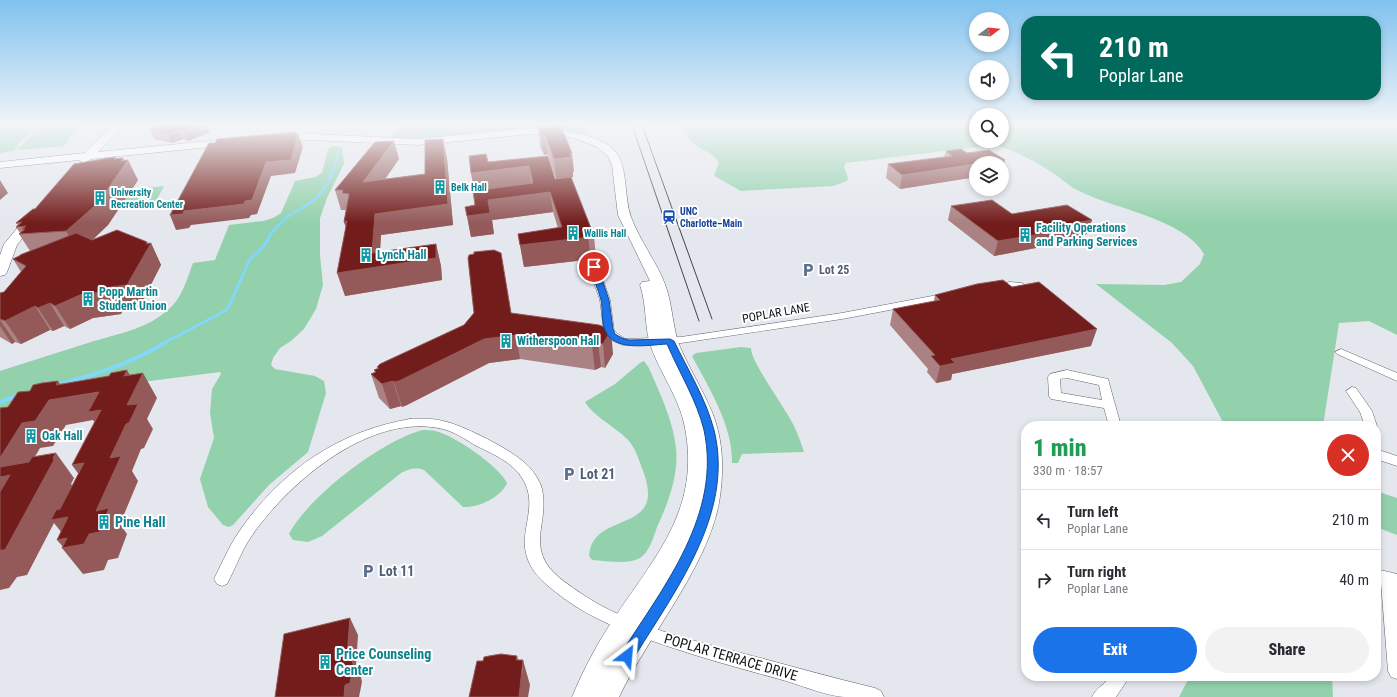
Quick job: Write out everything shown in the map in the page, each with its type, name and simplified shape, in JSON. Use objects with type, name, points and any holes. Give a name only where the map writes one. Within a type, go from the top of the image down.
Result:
[{"type":"street","points":[[0,166],[81,158]]},
{"type":"street","points":[[75,170],[86,158]]},
{"type":"street","points":[[585,697],[633,627],[682,568],[703,522],[712,482],[712,450],[709,430],[703,412],[664,341],[660,289],[628,235],[617,207],[606,158]]},
{"type":"street","points":[[0,272],[11,244],[42,207]]},
{"type":"street","name":"POPLAR LANE","points":[[591,260],[605,300],[608,329],[612,336],[623,342],[664,341],[842,316],[961,294]]},
{"type":"street","points":[[988,289],[1010,285],[1022,286]]},
{"type":"street","points":[[1341,352],[1397,377]]},
{"type":"street","points":[[1109,405],[1055,396],[1054,377],[1067,374],[1104,382],[1114,421]]},
{"type":"street","points":[[1352,391],[1366,411],[1369,421]]},
{"type":"street","name":"POPLAR TERRACE DRIVE","points":[[222,579],[240,543],[260,515],[282,491],[317,462],[347,443],[374,431],[409,423],[435,423],[459,430],[524,469],[534,485],[538,496],[537,515],[531,544],[532,554],[538,566],[544,574],[559,586],[609,619],[694,648],[875,697]]},
{"type":"street","points":[[1381,453],[1397,461]]},
{"type":"street","points":[[1387,578],[1397,671]]},
{"type":"street","points":[[606,697],[633,627]]},
{"type":"street","points":[[1101,697],[1112,690],[1118,681]]},
{"type":"green space","points":[[326,158],[343,158],[344,164],[327,198],[320,218],[320,255],[323,285],[316,309],[304,329],[291,341],[280,348],[273,358],[271,365],[275,369],[315,376],[324,381],[326,393],[308,452],[269,485],[233,525],[229,527],[223,525],[208,507],[200,479],[214,438],[210,413],[212,389],[221,374],[220,372],[150,381],[38,401],[0,417],[0,371],[141,327],[151,322],[174,305],[184,288],[193,263],[215,260],[229,225],[263,221],[273,218],[281,213],[295,181],[315,177],[322,173]]},
{"type":"green space","points":[[715,158],[891,158],[846,163],[844,167],[848,178],[847,181],[833,186],[741,191],[714,175],[719,163]]},
{"type":"green space","points":[[1027,158],[1397,158],[1397,335],[1369,321],[1339,323],[1324,421],[1222,421],[1193,366],[1172,343],[1096,284],[1164,285],[1181,282],[1200,264],[1204,254],[1194,242],[1181,232],[1165,223],[1095,198],[1077,190],[1056,175]]},
{"type":"green space","points":[[164,186],[155,203],[120,207],[131,190]]},
{"type":"green space","points":[[741,347],[751,348],[752,354],[762,374],[794,426],[804,452],[742,454],[738,463],[732,463],[729,435],[724,421],[719,408],[692,356],[696,353]]},
{"type":"green space","points":[[644,361],[649,368],[662,397],[672,427],[676,448],[676,468],[672,489],[651,544],[643,556],[635,560],[623,562],[592,560],[589,556],[593,542],[602,532],[638,514],[646,505],[648,491],[643,471],[631,443],[599,417],[585,402],[615,384]]},
{"type":"green space","points":[[423,430],[434,431],[453,438],[475,452],[495,468],[502,476],[507,483],[504,488],[489,501],[476,506],[463,507],[424,470],[409,470],[401,473],[322,536],[308,542],[293,540],[289,534],[299,519],[329,487],[387,445]]},
{"type":"green space","points":[[1381,493],[1397,498],[1397,535],[1381,529]]},
{"type":"green space","points":[[1187,681],[1332,681],[1333,697],[1179,697]]},
{"type":"building","points":[[112,158],[115,158],[114,159],[123,158],[121,161],[128,160],[97,204],[66,231],[19,234],[25,229],[22,229],[26,226],[16,227],[22,222],[16,223],[35,209],[74,164]]},
{"type":"building","points":[[201,158],[292,158],[291,160],[266,162],[252,200],[245,201],[244,204],[184,211],[183,214],[170,215]]},
{"type":"building","points":[[362,158],[382,158],[363,182],[425,174],[425,158],[444,158],[448,204],[375,214],[372,253],[436,244],[436,258],[337,273],[347,221],[344,222],[349,194],[342,193],[343,190],[335,190]]},
{"type":"building","points":[[469,158],[487,158],[488,162],[548,158],[555,179],[571,177],[594,236],[588,234],[582,238],[520,245],[518,234],[562,227],[550,192],[488,200],[490,213],[467,216],[465,207],[475,205],[473,191],[533,183],[529,166],[471,173]]},
{"type":"building","points":[[940,158],[969,158],[969,165],[902,175],[888,164]]},
{"type":"building","points":[[992,200],[1012,214],[1067,205],[1092,220],[1035,230],[1040,234],[998,241],[951,206]]},
{"type":"building","points":[[117,230],[147,242],[146,244],[151,243],[127,285],[110,287],[108,291],[80,295],[55,306],[50,303],[38,308],[35,306],[5,321],[0,319],[0,293],[4,292],[26,266],[13,259],[76,233],[92,240]]},
{"type":"building","points":[[494,250],[501,253],[511,313],[599,325],[611,330],[603,344],[598,343],[592,346],[516,335],[484,339],[399,381],[382,384],[371,374],[376,372],[374,370],[379,368],[377,367],[380,364],[464,325],[474,313],[468,258],[469,255],[474,254],[474,252]]},
{"type":"building","points":[[1003,280],[1012,287],[1039,282],[1097,329],[951,359],[955,363],[940,366],[931,356],[935,355],[893,309],[940,300],[935,295],[977,284]]},
{"type":"building","points":[[127,370],[124,376],[143,373],[127,405],[138,404],[129,423],[126,424],[110,458],[121,456],[96,511],[109,508],[99,532],[89,534],[84,544],[62,548],[67,538],[57,540],[68,517],[51,520],[56,510],[60,509],[84,463],[72,465],[101,410],[88,412],[99,392],[49,400],[35,421],[22,423],[0,458],[0,408],[8,407],[18,392],[30,391],[33,385],[58,381],[56,385],[109,376],[111,373]]},
{"type":"building","points":[[56,453],[53,458],[54,460],[5,550],[0,550],[0,492],[10,475],[0,477],[0,467],[29,462],[32,457]]},
{"type":"building","name":"Price Counseling Center","points":[[350,618],[347,657],[351,656],[353,665],[350,683],[345,685],[344,697],[275,697],[284,634]]},
{"type":"building","points":[[501,654],[517,656],[516,660],[523,660],[519,697],[469,697],[477,661],[483,661],[484,657]]},
{"type":"waterway","points":[[164,343],[225,311],[229,306],[250,259],[265,245],[272,232],[288,216],[307,205],[322,192],[330,180],[337,158]]},
{"type":"waterway","points":[[57,385],[113,368],[153,350],[166,342]]},
{"type":"waterway","points":[[0,402],[19,395]]},
{"type":"tram line","points":[[643,158],[699,321]]},
{"type":"tram line","points":[[654,158],[712,319]]},
{"type":"place","name":"Belk Hall","points":[[440,187]]},
{"type":"place","name":"University Recreation Center","points":[[100,198]]},
{"type":"place","name":"UNC Charlotte–Main","points":[[669,217]]},
{"type":"place","name":"Wallis Hall","points":[[573,233]]},
{"type":"place","name":"Facility Operations and Parking Services","points":[[1025,235]]},
{"type":"place","name":"Lynch Hall","points":[[366,255]]},
{"type":"place","name":"Lot 25","points":[[808,270]]},
{"type":"place","name":"Popp Martin Student Union","points":[[88,299]]},
{"type":"place","name":"Witherspoon Hall","points":[[506,341]]},
{"type":"place","name":"Oak Hall","points":[[31,436]]},
{"type":"place","name":"Lot 21","points":[[569,474]]},
{"type":"place","name":"Pine Hall","points":[[104,522]]},
{"type":"place","name":"Lot 11","points":[[368,571]]},
{"type":"place","name":"Price Counseling Center","points":[[325,662]]},
{"type":"route","points":[[594,267],[605,300],[608,329],[612,336],[623,342],[629,343],[670,341],[703,412],[709,430],[712,450],[712,482],[707,509],[701,528],[682,568],[627,656]]}]
